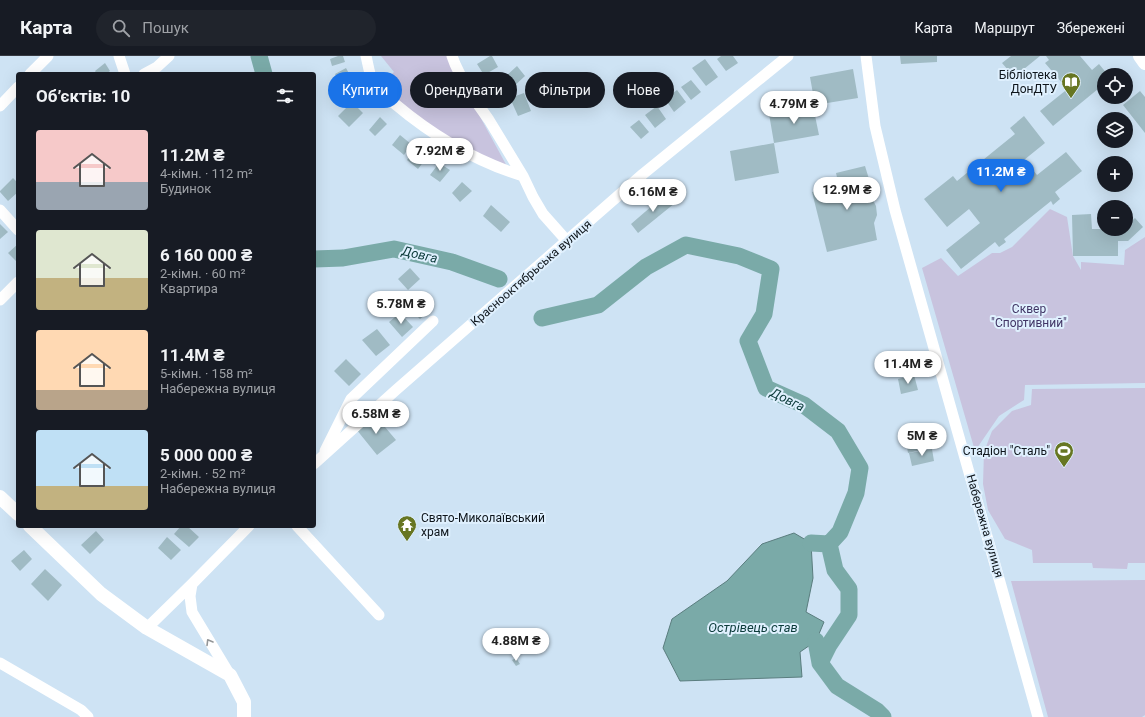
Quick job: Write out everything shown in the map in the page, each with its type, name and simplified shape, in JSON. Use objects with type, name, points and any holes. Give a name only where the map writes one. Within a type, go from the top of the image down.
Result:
[{"type":"street","points":[[32,72],[48,56]]},
{"type":"street","points":[[119,56],[124,72]]},
{"type":"street","points":[[148,72],[157,67],[169,56]]},
{"type":"street","points":[[366,56],[373,80],[383,93],[413,119],[483,161],[506,171],[523,176]]},
{"type":"street","points":[[452,56],[467,89],[490,120],[523,176],[543,214],[567,241]]},
{"type":"street","name":"Краснооктябрьська вулиця","points":[[318,461],[643,174],[788,56]]},
{"type":"street","name":"Набережна вулиця","points":[[866,56],[875,126],[895,210],[1038,717]]},
{"type":"street","points":[[1140,56],[1145,63]]},
{"type":"street","points":[[0,106],[16,89]]},
{"type":"street","points":[[0,210],[16,228]]},
{"type":"street","points":[[0,300],[16,284]]},
{"type":"street","points":[[318,461],[351,399],[433,321]]},
{"type":"street","points":[[0,497],[16,512]]},
{"type":"street","points":[[32,528],[101,594],[147,628],[230,675]]},
{"type":"street","points":[[147,628],[247,528]]},
{"type":"street","points":[[299,528],[379,615]]},
{"type":"street","points":[[192,584],[190,596],[192,612],[230,675],[244,702],[244,717]]},
{"type":"street","points":[[0,663],[81,710],[88,717]]},
{"type":"green space","points":[[381,56],[447,56],[456,72],[410,72],[410,108],[475,108],[509,170],[443,135],[410,113],[402,106],[402,72],[394,72]]},
{"type":"green space","name":"Сквер \"Спортивний\"","points":[[1050,209],[1067,217],[1073,256],[1081,270],[1081,262],[1124,265],[1125,250],[1145,237],[1145,383],[1025,385],[1024,400],[999,416],[975,451],[922,268],[941,258],[958,276],[992,253],[1000,253],[1012,247]]},
{"type":"green space","name":"Стадіон \"Сталь\"","points":[[1145,388],[1145,563],[1128,563],[1127,569],[1093,568],[1092,563],[1033,563],[1032,550],[1005,539],[988,510],[983,484],[984,452],[992,431],[1012,411],[1031,405],[1032,389]]},
{"type":"green space","points":[[1145,580],[1145,715],[1142,717],[1048,717],[1011,581]]},
{"type":"water","name":"Острівець став","points":[[794,533],[811,543],[813,578],[806,612],[824,622],[816,641],[800,652],[802,677],[680,681],[663,648],[672,619],[727,581],[762,544]]},
{"type":"building","points":[[343,56],[345,62],[332,66],[330,59]]},
{"type":"building","points":[[492,56],[498,67],[489,72],[482,72],[477,64]]},
{"type":"building","points":[[721,56],[733,56],[738,63],[726,71],[717,59]]},
{"type":"building","points":[[900,56],[937,56],[937,62],[901,64]]},
{"type":"building","name":"Бібліотека ДонДТУ","points":[[1011,56],[1040,56],[1014,77],[1002,63]]},
{"type":"building","name":"Бібліотека ДонДТУ","points":[[1046,56],[1080,56],[1092,70],[1099,64],[1102,68],[1097,68],[1097,90],[1053,126],[1040,111],[1070,87],[1066,82],[1063,84],[1045,63],[1049,60]]},
{"type":"building","points":[[705,59],[718,77],[706,86],[692,68]]},
{"type":"building","points":[[105,63],[110,71],[96,72]]},
{"type":"building","points":[[517,66],[525,76],[517,83],[517,72],[511,72]]},
{"type":"building","points":[[346,68],[348,72],[339,72]]},
{"type":"building","points":[[853,69],[858,98],[815,105],[810,77]]},
{"type":"building","points":[[691,80],[701,92],[691,100],[681,87]]},
{"type":"building","points":[[677,90],[686,102],[674,112],[671,108],[674,108],[674,92]]},
{"type":"building","points":[[1140,91],[1145,97],[1145,133],[1133,118],[1133,112],[1128,112],[1123,105],[1133,104],[1133,97]]},
{"type":"building","points":[[524,93],[525,108],[530,108],[531,111],[518,116],[514,108],[517,108],[517,96]]},
{"type":"building","points":[[813,106],[819,135],[774,143],[769,114]]},
{"type":"building","points":[[346,108],[358,108],[363,113],[349,127],[338,116]]},
{"type":"building","points":[[654,108],[658,108],[666,119],[655,128],[645,115]]},
{"type":"building","points":[[1024,116],[1045,143],[1024,160],[1037,175],[1066,152],[1082,171],[1055,192],[1060,199],[1053,205],[1051,201],[1004,239],[1006,242],[999,247],[995,242],[961,269],[946,250],[980,223],[969,209],[947,227],[924,199],[953,176],[957,181],[1015,134],[1010,128]]},
{"type":"building","points":[[380,117],[387,124],[375,136],[369,130]]},
{"type":"building","points":[[639,120],[649,132],[641,139],[630,127]]},
{"type":"building","points":[[400,135],[411,144],[404,155],[392,145]]},
{"type":"building","points":[[422,140],[434,148],[418,169],[407,160]]},
{"type":"building","points":[[774,143],[779,173],[735,181],[730,151]]},
{"type":"building","points":[[439,163],[450,170],[440,182],[430,175]]},
{"type":"building","points":[[865,166],[869,179],[864,182],[867,196],[873,200],[876,206],[877,215],[874,223],[877,240],[827,252],[812,192],[839,186],[836,173]]},
{"type":"building","points":[[13,178],[16,181],[16,194],[8,201],[0,191]]},
{"type":"building","points":[[462,182],[472,191],[460,202],[452,193]]},
{"type":"building","points":[[667,193],[675,203],[638,233],[631,224]]},
{"type":"building","points":[[491,205],[510,222],[501,232],[483,216]]},
{"type":"building","points":[[1091,214],[1092,229],[1097,229],[1097,236],[1133,236],[1133,220],[1135,218],[1143,227],[1128,241],[1118,241],[1118,256],[1073,256],[1072,215]]},
{"type":"building","points":[[0,224],[8,232],[0,239]]},
{"type":"building","points":[[16,246],[16,261],[8,253]]},
{"type":"building","points":[[410,268],[420,279],[408,290],[398,279]]},
{"type":"building","points":[[415,298],[428,312],[420,319],[407,306]]},
{"type":"building","points":[[400,313],[413,327],[402,337],[389,322]]},
{"type":"building","points":[[377,329],[390,345],[376,356],[362,340]]},
{"type":"building","points":[[346,359],[361,374],[349,386],[334,371]]},
{"type":"building","points":[[914,375],[918,390],[901,394],[898,379]]},
{"type":"building","points":[[374,414],[396,440],[377,455],[356,429]]},
{"type":"building","points":[[929,436],[931,448],[908,453],[906,441]]},
{"type":"building","points":[[932,449],[934,461],[912,466],[909,453]]},
{"type":"building","points":[[179,528],[189,528],[199,537],[189,547],[174,534]]},
{"type":"building","points":[[96,531],[104,540],[90,554],[81,545]]},
{"type":"building","points":[[167,537],[181,550],[171,560],[158,548]]},
{"type":"building","points":[[24,550],[32,559],[20,571],[11,561]]},
{"type":"building","points":[[45,569],[62,585],[48,601],[31,584]]},
{"type":"building","points":[[516,658],[520,664],[516,666],[512,660]]},
{"type":"waterway","name":"Довга","points":[[259,56],[263,72]]},
{"type":"waterway","name":"Довга","points":[[542,318],[598,305],[646,267],[686,245],[739,256],[771,269],[764,314],[748,341],[766,388],[804,405],[838,431],[860,468],[856,493],[840,532],[829,544],[835,570],[849,589],[849,615],[829,645],[820,663],[837,686],[877,711],[883,717]]},
{"type":"waterway","name":"Довга","points":[[316,259],[343,258],[394,249],[452,262],[499,279]]},
{"type":"waterway","points":[[811,543],[829,544]]},
{"type":"waterway","points":[[816,641],[820,663]]},
{"type":"place","name":"Бібліотека ДонДТУ","points":[[1071,99]]},
{"type":"place","name":"Стадіон \"Сталь\"","points":[[1064,468]]},
{"type":"place","name":"Свято-Миколаївський храм","points":[[407,542]]}]
